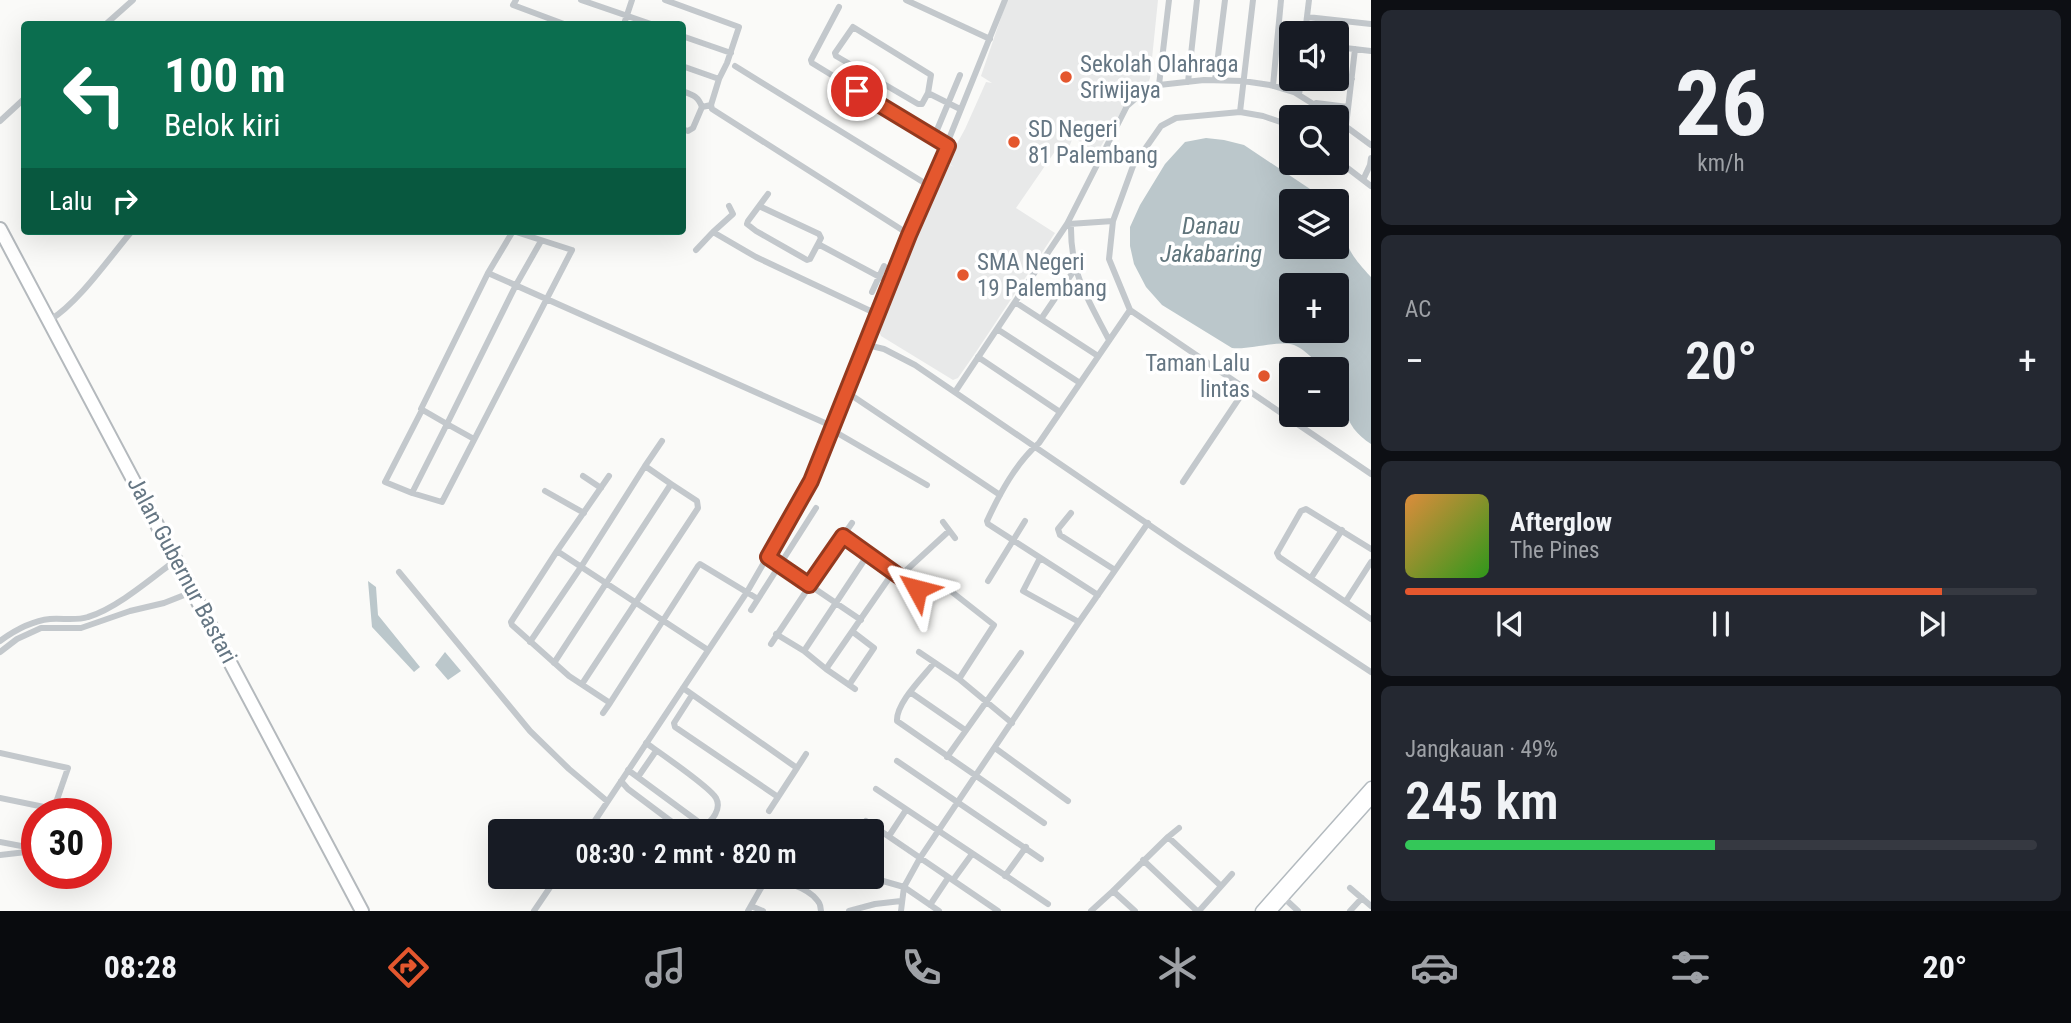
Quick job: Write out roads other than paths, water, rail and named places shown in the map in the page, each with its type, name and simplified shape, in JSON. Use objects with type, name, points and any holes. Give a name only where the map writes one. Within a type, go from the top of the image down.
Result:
[{"type":"highway","name":"Jalan Gubernur Bastari","points":[[0,229],[362,911]]},
{"type":"street","points":[[109,21],[132,0]]},
{"type":"street","points":[[516,0],[513,5],[557,21]]},
{"type":"street","points":[[581,0],[642,21]]},
{"type":"street","points":[[625,21],[632,0]]},
{"type":"street","points":[[664,0],[739,27],[711,106]]},
{"type":"street","points":[[906,0],[990,39]]},
{"type":"street","points":[[596,819],[747,592],[805,494],[1005,0]]},
{"type":"street","points":[[1159,85],[1168,0]]},
{"type":"street","points":[[1188,82],[1197,0]]},
{"type":"street","points":[[1215,80],[1225,0]]},
{"type":"street","points":[[1240,112],[1253,0]]},
{"type":"street","points":[[1273,86],[1281,0]]},
{"type":"street","points":[[1306,21],[1309,0]]},
{"type":"street","points":[[839,7],[812,63],[948,146]]},
{"type":"street","points":[[1307,17],[1371,24]]},
{"type":"street","points":[[853,27],[931,75],[928,93],[922,104],[918,104],[835,53],[853,27]]},
{"type":"street","points":[[686,37],[731,53]]},
{"type":"street","points":[[1349,48],[1371,51]]},
{"type":"street","points":[[1348,105],[1355,49]]},
{"type":"street","points":[[734,66],[931,187]]},
{"type":"street","points":[[686,67],[719,79]]},
{"type":"street","points":[[937,130],[960,75]]},
{"type":"street","points":[[955,392],[1069,224],[1127,106],[1143,92],[1159,85],[1215,80],[1244,81],[1299,94],[1316,105]]},
{"type":"street","points":[[686,92],[696,95],[702,107],[693,128],[686,130]]},
{"type":"street","points":[[928,93],[960,109]]},
{"type":"street","points":[[0,121],[21,102]]},
{"type":"street","points":[[1312,102],[1334,105]]},
{"type":"street","points":[[702,107],[711,106]]},
{"type":"street","points":[[711,106],[909,235]]},
{"type":"street","points":[[1279,122],[1240,112],[1176,118],[1161,126],[1133,166],[1113,221],[1110,259],[1130,310],[1371,474]]},
{"type":"street","points":[[1349,128],[1371,145]]},
{"type":"street","points":[[1363,180],[1371,163]]},
{"type":"street","points":[[1349,169],[1371,186]]},
{"type":"street","points":[[759,206],[819,234],[821,238],[810,259],[807,260],[756,231],[747,222],[759,206],[768,194]]},
{"type":"street","points":[[696,250],[733,214],[729,206]]},
{"type":"street","points":[[1069,224],[1113,221]]},
{"type":"street","points":[[1069,224],[1070,248],[1075,269],[1110,340]]},
{"type":"street","points":[[713,232],[756,257],[879,315]]},
{"type":"street","points":[[50,320],[79,294],[129,235]]},
{"type":"street","points":[[511,235],[488,273],[385,482],[442,502],[572,250],[524,235]]},
{"type":"street","points":[[412,493],[516,285],[541,241]]},
{"type":"street","points":[[818,244],[891,283]]},
{"type":"street","points":[[872,292],[884,266]]},
{"type":"street","points":[[1041,319],[1075,269]]},
{"type":"street","points":[[488,273],[833,428],[927,485]]},
{"type":"street","points":[[1015,302],[1098,356]]},
{"type":"street","points":[[1098,595],[986,523],[1000,495],[1029,451],[1060,412],[1130,310]]},
{"type":"street","points":[[997,329],[1080,383]]},
{"type":"street","points":[[867,345],[884,349],[907,360],[1371,672]]},
{"type":"street","points":[[978,357],[1060,412]]},
{"type":"street","points":[[1184,482],[1246,388]]},
{"type":"street","points":[[848,393],[1000,495]]},
{"type":"street","points":[[422,410],[474,439]]},
{"type":"street","points":[[530,642],[662,440]]},
{"type":"street","points":[[582,684],[698,508],[697,501],[645,466]]},
{"type":"street","points":[[583,476],[601,488]]},
{"type":"street","points":[[609,477],[511,622],[554,663],[610,703]]},
{"type":"street","points":[[554,663],[671,484]]},
{"type":"street","points":[[545,491],[584,513]]},
{"type":"street","points":[[751,610],[816,508]]},
{"type":"street","points":[[1371,550],[1306,509],[1301,511],[1277,553],[1279,557],[1371,619]]},
{"type":"street","points":[[1071,513],[1058,529],[1060,535],[1115,570]]},
{"type":"street","points":[[988,581],[1025,521]]},
{"type":"street","points":[[943,522],[955,538]]},
{"type":"street","points":[[771,644],[852,523]]},
{"type":"street","points":[[901,911],[904,887],[920,858],[1148,523]]},
{"type":"street","points":[[1311,578],[1342,530]]},
{"type":"street","points":[[900,576],[949,531]]},
{"type":"street","points":[[843,536],[917,589]]},
{"type":"street","points":[[557,551],[708,650]]},
{"type":"street","points":[[804,651],[869,553]]},
{"type":"street","points":[[768,557],[861,620]]},
{"type":"street","points":[[1040,558],[1023,591],[1079,622]]},
{"type":"street","points":[[0,641],[13,631],[36,621],[92,616],[110,607],[176,560]]},
{"type":"street","points":[[1346,601],[1371,562]]},
{"type":"street","points":[[603,713],[700,564],[758,598]]},
{"type":"street","points":[[826,669],[894,571]]},
{"type":"street","points":[[399,572],[530,730],[569,769],[607,801]]},
{"type":"street","points":[[759,573],[769,579]]},
{"type":"street","points":[[0,652],[17,639],[41,628],[81,628],[192,592]]},
{"type":"street","points":[[952,593],[994,625],[959,679]]},
{"type":"street","points":[[776,634],[852,687],[874,648],[853,632]]},
{"type":"street","points":[[919,652],[959,679],[1012,723]]},
{"type":"street","points":[[947,757],[1021,653]]},
{"type":"street","points":[[934,663],[910,692],[896,716],[897,721],[1044,823]]},
{"type":"street","points":[[683,688],[797,768]]},
{"type":"street","points":[[910,692],[965,730]]},
{"type":"street","points":[[692,695],[674,723],[675,727],[778,797]]},
{"type":"street","points":[[628,770],[704,826],[711,821],[717,808],[716,798],[646,743]]},
{"type":"street","points":[[995,748],[1068,801]]},
{"type":"street","points":[[638,777],[656,751]]},
{"type":"street","points":[[0,753],[68,768],[58,798]]},
{"type":"street","points":[[769,811],[806,754]]},
{"type":"street","points":[[897,761],[1041,859]]},
{"type":"street","points":[[621,780],[624,786],[668,819]]},
{"type":"street","points":[[1261,911],[1371,787]]},
{"type":"street","points":[[876,789],[1048,904]]},
{"type":"street","points":[[0,798],[21,803]]},
{"type":"street","points":[[1271,911],[1371,799]]},
{"type":"street","points":[[889,836],[906,810]]},
{"type":"street","points":[[1091,911],[1179,828]]},
{"type":"street","points":[[884,833],[998,911]]},
{"type":"street","points":[[1168,837],[1221,886]]},
{"type":"street","points":[[0,842],[21,847]]},
{"type":"street","points":[[1005,876],[1026,847]]},
{"type":"street","points":[[0,855],[21,852]]},
{"type":"street","points":[[884,881],[904,887],[934,909],[951,879],[972,854]]},
{"type":"street","points":[[1143,860],[1198,911],[1232,874]]},
{"type":"street","points":[[763,911],[749,908],[765,881],[770,879],[786,882],[811,894],[817,899],[821,911]]},
{"type":"street","points":[[1350,888],[1371,906]]},
{"type":"street","points":[[544,911],[536,909],[549,889]]},
{"type":"street","points":[[1113,891],[1135,911]]},
{"type":"street","points":[[1283,897],[1298,911]]},
{"type":"street","points":[[1350,911],[1362,898]]},
{"type":"street","points":[[849,911],[901,901]]},
{"type":"water","name":"Danau Jakabaring","points":[[1206,138],[1224,140],[1244,145],[1279,168],[1279,175],[1289,175],[1310,189],[1279,189],[1279,259],[1349,259],[1349,247],[1371,277],[1371,444],[1349,421],[1349,357],[1311,357],[1300,348],[1287,344],[1232,348],[1162,305],[1146,287],[1134,264],[1130,227],[1165,164],[1185,142]]},
{"type":"water","points":[[368,581],[376,587],[378,615],[420,667],[414,672],[372,627]]},
{"type":"water","points":[[445,652],[461,671],[448,680],[435,665]]},
{"type":"place","name":"Sekolah Olahraga Sriwijaya","points":[[1066,77]]},
{"type":"place","name":"SD Negeri 81 Palembang","points":[[1014,142]]},
{"type":"place","name":"SMA Negeri 19 Palembang","points":[[963,275]]},
{"type":"place","name":"Taman Lalu lintas","points":[[1264,376]]}]
